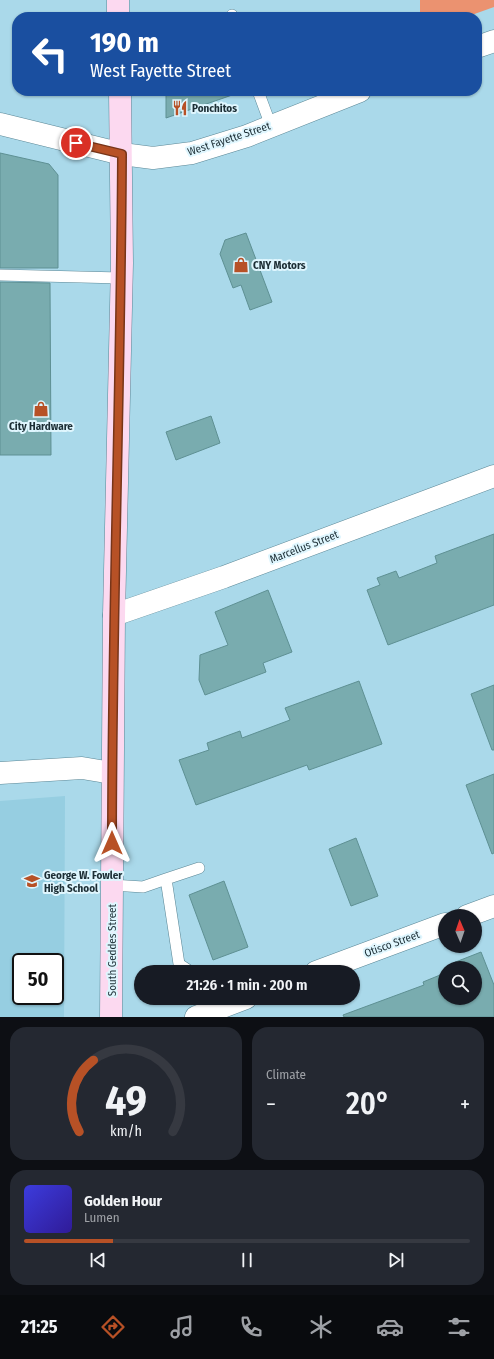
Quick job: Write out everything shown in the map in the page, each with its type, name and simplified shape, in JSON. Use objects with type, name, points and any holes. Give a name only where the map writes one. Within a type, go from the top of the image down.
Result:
[{"type":"main road","points":[[118,0],[118,12]]},
{"type":"main road","name":"South Geddes Street","points":[[111,1017],[114,616],[121,278],[122,154],[120,96]]},
{"type":"street","points":[[482,45],[494,41]]},
{"type":"street","name":"West Fayette Street","points":[[0,124],[122,154],[153,158],[192,153],[271,126],[347,96]]},
{"type":"street","name":"Marcellus Street","points":[[114,616],[224,577],[494,476]]},
{"type":"street","points":[[0,773],[82,768],[112,773]]},
{"type":"street","points":[[482,910],[494,906]]},
{"type":"street","name":"Otisco Street","points":[[335,965],[438,927]]},
{"type":"street","points":[[196,1017],[216,1005]]},
{"type":"lane","points":[[260,96],[271,126]]},
{"type":"lane","points":[[0,275],[121,278]]},
{"type":"lane","points":[[112,885],[143,887],[199,868]]},
{"type":"lane","points":[[166,879],[178,964],[180,965]]},
{"type":"shaded area","points":[[420,0],[494,0],[494,7],[480,12],[420,12]]},
{"type":"shaded area","name":"George W. Fowler High School","points":[[65,796],[64,1017],[0,1017],[0,801]]},
{"type":"building","name":"Ponchitos","points":[[166,96],[229,96],[166,118]]},
{"type":"building","points":[[0,153],[49,164],[58,175],[58,268],[0,268]]},
{"type":"building","name":"CNY Motors","points":[[246,233],[272,302],[250,310],[241,285],[233,288],[220,254],[225,240]]},
{"type":"building","points":[[0,282],[50,283],[51,455],[0,455]]},
{"type":"building","points":[[211,416],[220,443],[176,460],[166,432]]},
{"type":"building","points":[[494,534],[494,605],[388,645],[367,590],[380,585],[377,578],[396,571],[399,578],[437,563],[435,556]]},
{"type":"building","points":[[268,590],[292,652],[263,663],[266,672],[205,695],[199,680],[200,655],[228,645],[215,612]]},
{"type":"building","points":[[359,681],[382,744],[309,770],[307,765],[196,805],[179,760],[209,750],[207,743],[240,731],[242,738],[290,720],[285,708]]},
{"type":"building","points":[[494,685],[494,750],[492,750],[471,694]]},
{"type":"building","points":[[494,774],[494,853],[492,854],[466,785]]},
{"type":"building","points":[[356,838],[378,896],[351,906],[329,849]]},
{"type":"building","points":[[224,881],[248,947],[213,960],[189,895]]},
{"type":"building","points":[[481,953],[494,985],[494,1017],[344,1017],[343,1015],[424,985],[423,982],[438,976],[438,1005],[482,1005],[482,961],[458,961]]},
{"type":"place","name":"Ponchitos","points":[[180,108]]},
{"type":"place","name":"CNY Motors","points":[[241,265]]},
{"type":"place","name":"City Hardware","points":[[41,409]]},
{"type":"place","name":"George W. Fowler High School","points":[[32,881]]},
{"type":"route","points":[[76,143],[122,154],[122,263],[114,616],[112,843]]}]
